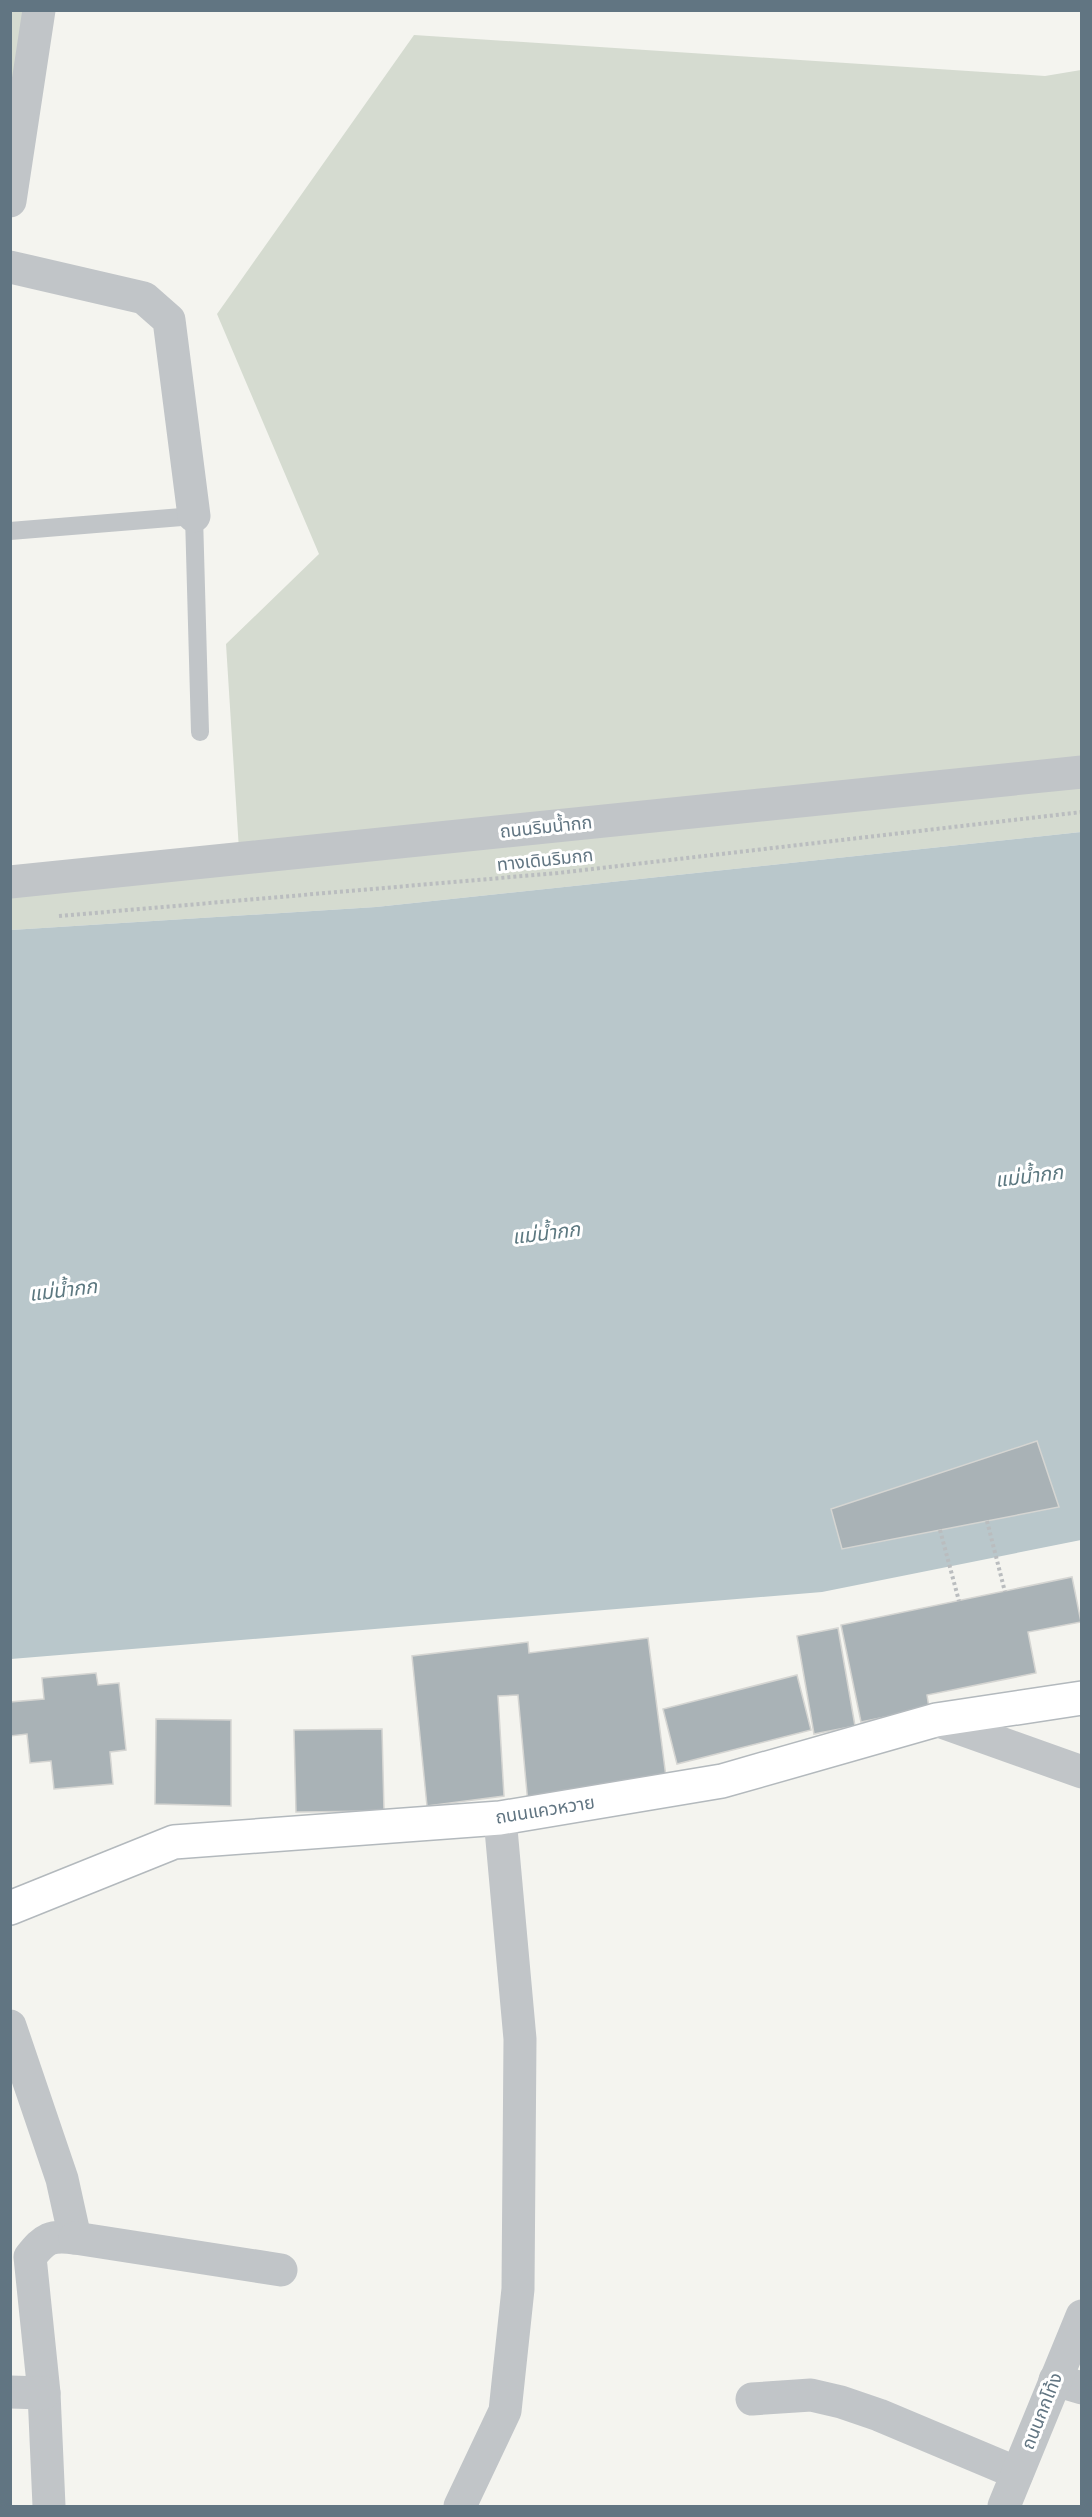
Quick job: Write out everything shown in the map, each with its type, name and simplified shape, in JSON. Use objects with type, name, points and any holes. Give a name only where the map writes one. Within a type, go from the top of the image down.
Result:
[{"type":"street","points":[[10,201],[39,10]]},
{"type":"street","points":[[10,267],[144,298],[169,320],[194,516]]},
{"type":"street","name":"ถนนริมน้ำกก","points":[[10,882],[1082,772]]},
{"type":"street","name":"ถนนแควหวาย","points":[[10,1908],[174,1842],[500,1818],[722,1782],[936,1720],[1082,1698]]},
{"type":"street","points":[[936,1720],[1082,1772]]},
{"type":"street","points":[[460,2506],[505,2410],[518,2289],[520,2039],[500,1818]]},
{"type":"street","points":[[10,2026],[62,2179],[75,2238]]},
{"type":"street","points":[[49,2506],[44,2393],[30,2257],[44,2240],[59,2236],[75,2238],[281,2270]]},
{"type":"street","name":"ถนนกกโท้ง","points":[[1008,2505],[1017,2473],[1068,2384],[1082,2316]]},
{"type":"street","points":[[10,2392],[44,2393]]},
{"type":"street","points":[[752,2399],[811,2395],[841,2402],[879,2415],[1017,2473]]},
{"type":"lane","points":[[10,531],[194,516],[200,732]]},
{"type":"path","name":"ทางเดินริมกก","points":[[51,917],[558,873],[1082,812]]},
{"type":"path","points":[[987,1521],[1005,1592]]},
{"type":"path","points":[[940,1530],[959,1601]]},
{"type":"shaded area","points":[[11,11],[35,11],[11,140]]},
{"type":"shaded area","points":[[414,35],[1045,76],[1081,70],[1081,832],[376,907],[11,930],[11,884],[240,866],[226,644],[319,554],[217,314]]},
{"type":"water","name":"แม่น้ำกก","points":[[1081,832],[1081,1540],[822,1592],[11,1659],[11,930],[376,907]]},
{"type":"building","points":[[1037,1441],[1059,1507],[842,1549],[831,1509]]},
{"type":"building","points":[[1072,1577],[1081,1622],[1028,1632],[1036,1673],[927,1695],[929,1708],[861,1722],[841,1625]]},
{"type":"building","points":[[838,1628],[855,1726],[814,1734],[797,1636]]},
{"type":"building","points":[[648,1638],[666,1777],[528,1804],[518,1695],[498,1696],[504,1796],[427,1806],[412,1656],[528,1642],[529,1653]]},
{"type":"building","points":[[96,1673],[98,1685],[119,1683],[126,1750],[110,1752],[113,1784],[54,1789],[51,1761],[30,1763],[27,1734],[10,1736],[10,1702],[44,1699],[42,1678]]},
{"type":"building","points":[[797,1675],[811,1730],[677,1764],[663,1709]]},
{"type":"building","points":[[156,1719],[231,1720],[231,1806],[155,1804]]},
{"type":"building","points":[[382,1729],[384,1811],[296,1812],[294,1730]]}]
